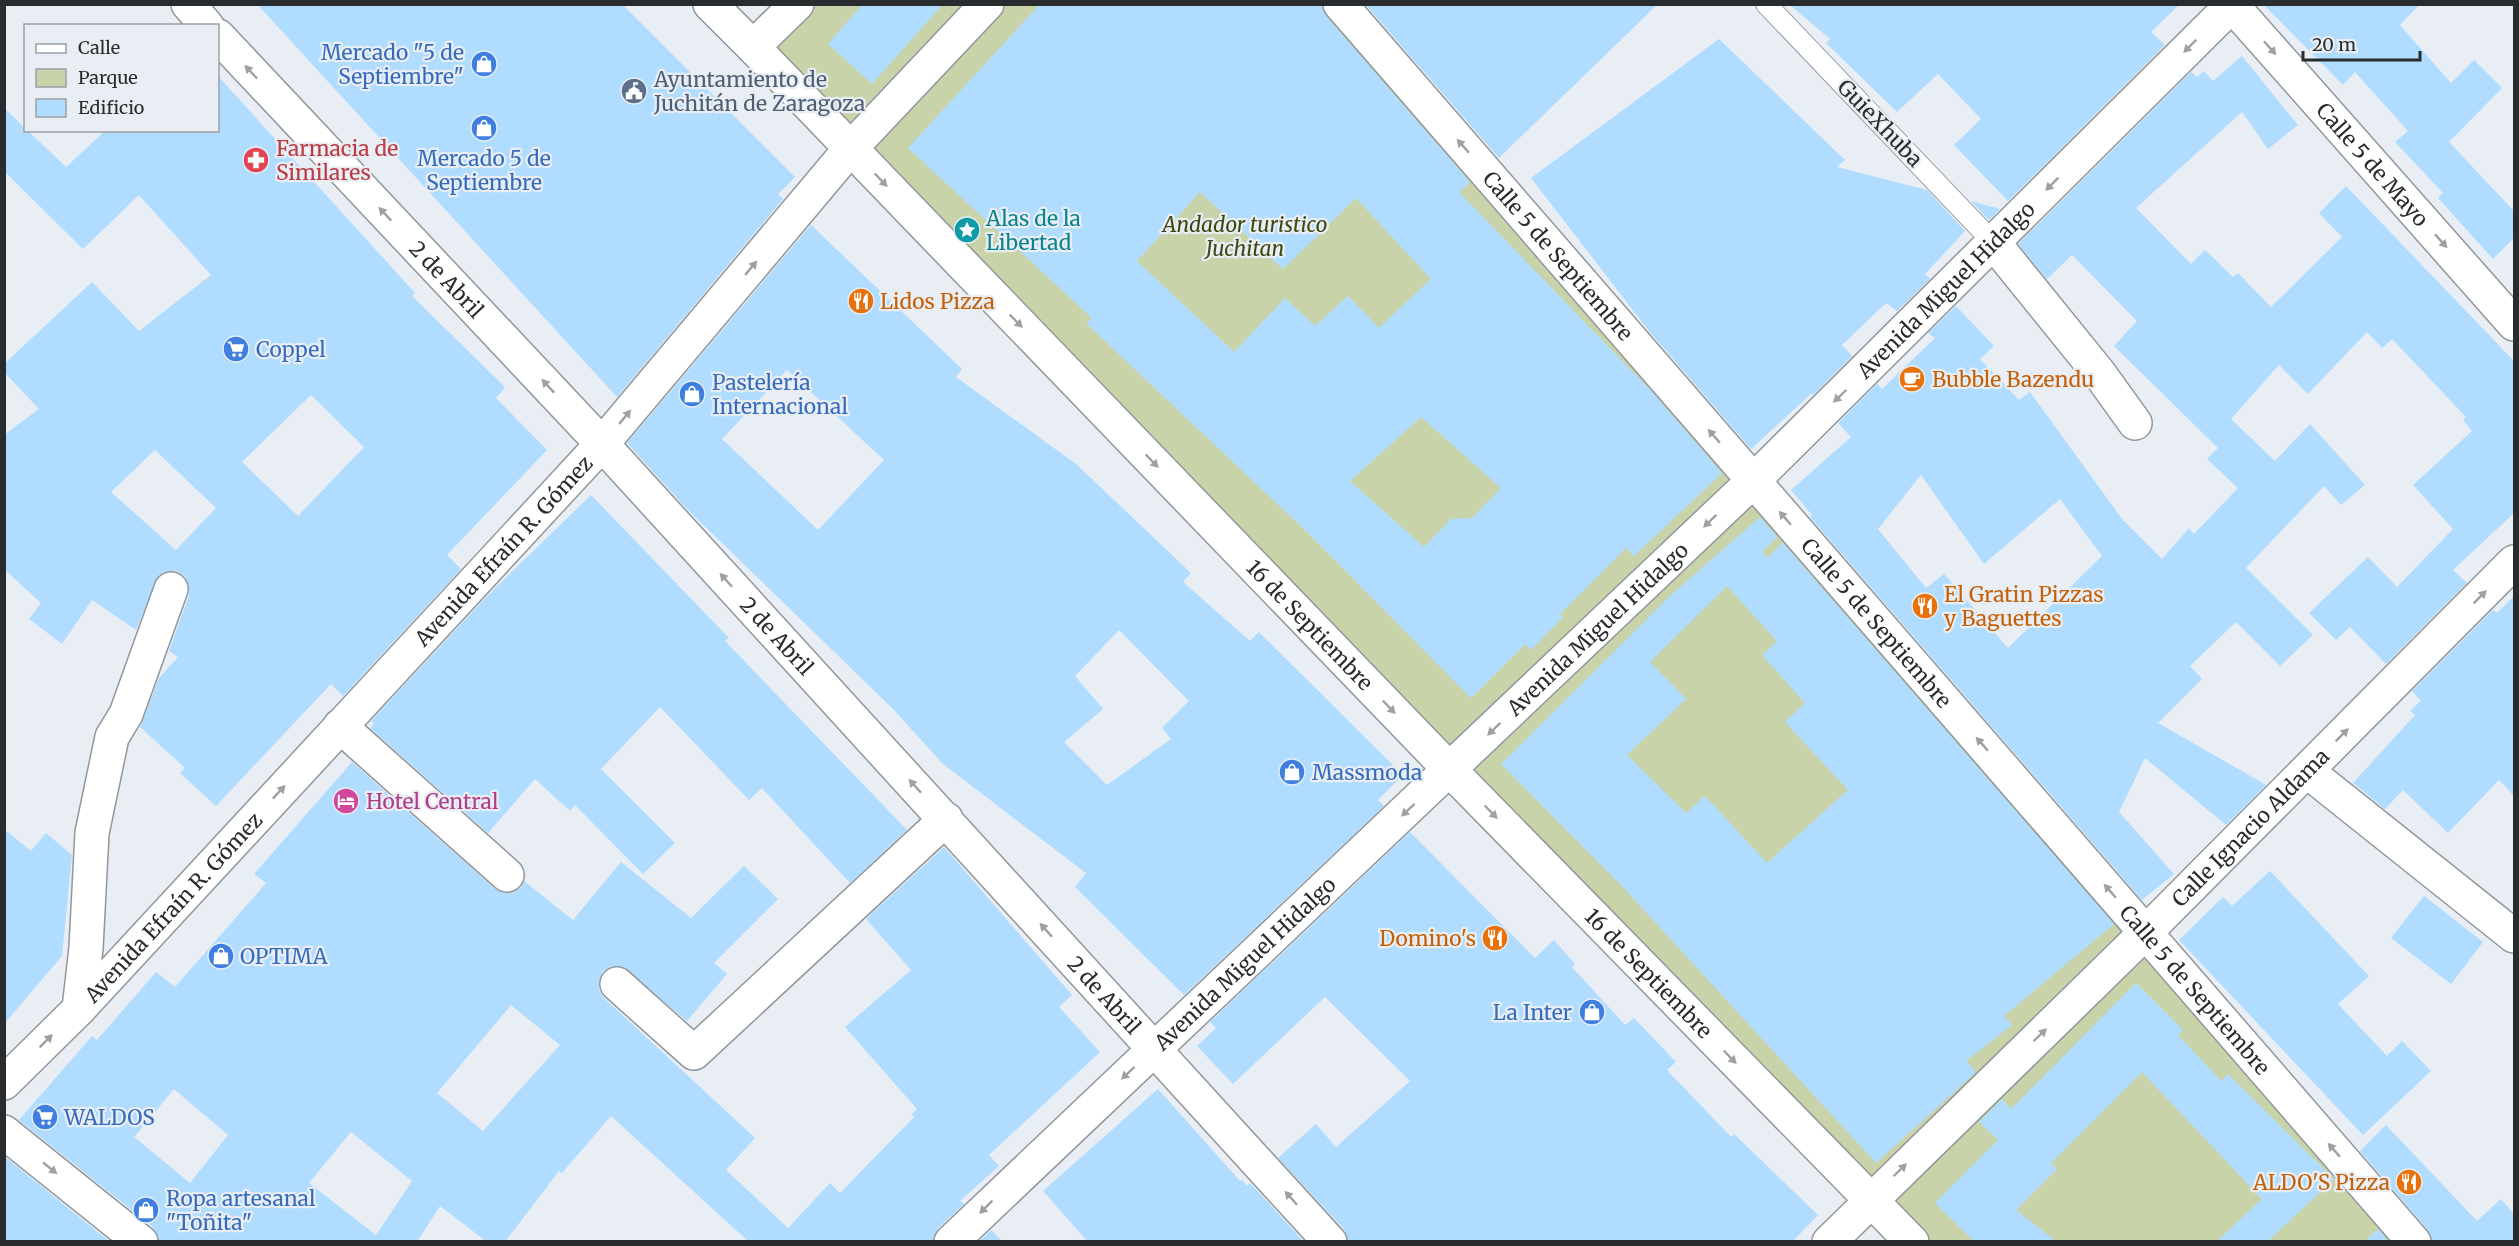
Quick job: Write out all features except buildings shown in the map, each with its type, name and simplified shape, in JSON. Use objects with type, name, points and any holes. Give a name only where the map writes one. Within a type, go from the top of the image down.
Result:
[{"type":"street","points":[[188,4],[205,24]]},
{"type":"street","name":"16 de Septiembre","points":[[710,4],[1450,770],[1912,1242]]},
{"type":"street","points":[[753,47],[796,4]]},
{"type":"street","name":"Avenida Efraín R. Gómez","points":[[4,1083],[79,1008],[602,444],[850,149],[987,4]]},
{"type":"street","name":"Calle 5 de Septiembre","points":[[1340,4],[2414,1242]]},
{"type":"street","name":"Avenida Miguel Hidalgo","points":[[951,1242],[1753,481],[2231,5]]},
{"type":"street","name":"Calle 5 de Mayo","points":[[2231,5],[2514,324]]},
{"type":"street","name":"2 de Abril","points":[[219,37],[602,444],[1330,1242]]},
{"type":"street","points":[[1994,242],[2099,373],[2135,423]]},
{"type":"street","name":"Calle Ignacio Aldama","points":[[1829,1242],[1870,1199],[2146,932],[2514,562]]},
{"type":"street","points":[[79,1008],[86,948],[92,833],[112,737],[126,714],[171,589]]},
{"type":"street","points":[[340,726],[507,875]]},
{"type":"street","points":[[2307,771],[2514,936]]},
{"type":"street","points":[[617,984],[694,1053],[946,819]]},
{"type":"street","points":[[4,1132],[141,1242]]},
{"type":"lane","name":"GuieXhuba","points":[[1766,4],[1994,242]]},
{"type":"green space","name":"Andador turistico Juchitan","points":[[793,5],[1340,5],[2414,1241],[1912,1241],[753,47]]},
{"type":"place","name":"Mercado \"5 de Septiembre\"","points":[[484,64]]},
{"type":"place","name":"Ayuntamiento de Juchitán de Zaragoza","points":[[634,91]]},
{"type":"place","name":"Mercado 5 de Septiembre","points":[[484,128]]},
{"type":"place","name":"Farmacia de Similares","points":[[256,160]]},
{"type":"place","name":"Alas de la Libertad","points":[[967,230]]},
{"type":"place","name":"Lidos Pizza","points":[[861,301]]},
{"type":"place","name":"Coppel","points":[[236,349]]},
{"type":"place","name":"Bubble Bazendu","points":[[1912,379]]},
{"type":"place","name":"Pastelería Internacional","points":[[692,394]]},
{"type":"place","name":"El Gratin Pizzas y Baguettes","points":[[1925,606]]},
{"type":"place","name":"Massmoda","points":[[1292,772]]},
{"type":"place","name":"Hotel Central","points":[[346,801]]},
{"type":"place","name":"Domino's","points":[[1495,938]]},
{"type":"place","name":"OPTIMA","points":[[221,956]]},
{"type":"place","name":"La Inter","points":[[1592,1012]]},
{"type":"place","name":"WALDOS","points":[[45,1117]]},
{"type":"place","name":"ALDO'S Pizza","points":[[2409,1182]]},
{"type":"place","name":"Ropa artesanal \"Toñita\"","points":[[146,1210]]}]
